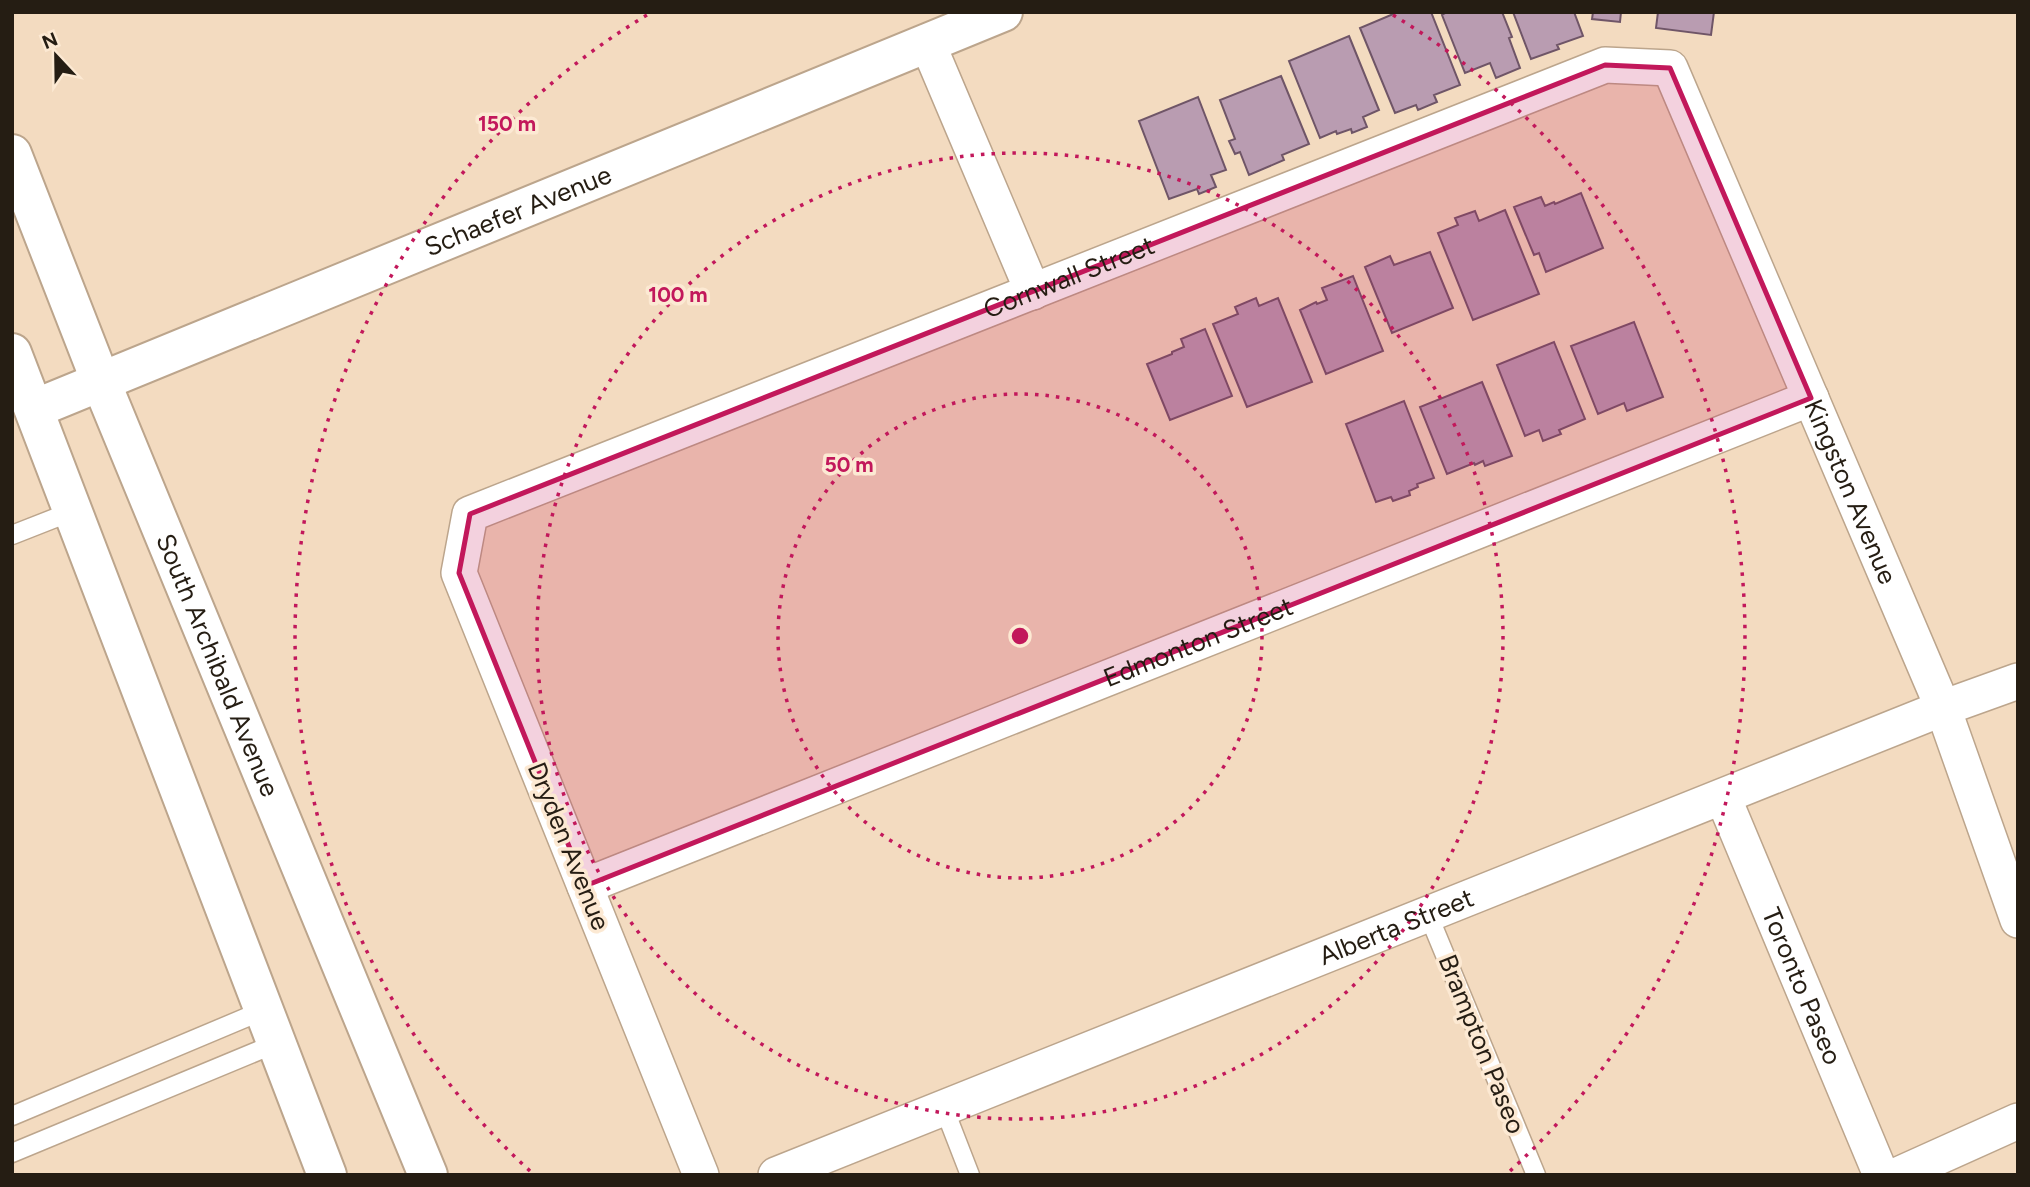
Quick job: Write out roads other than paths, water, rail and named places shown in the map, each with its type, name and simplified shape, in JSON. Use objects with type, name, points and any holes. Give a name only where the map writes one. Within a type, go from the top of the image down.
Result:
[{"type":"main road","name":"Schaefer Avenue","points":[[34,409],[1003,12]]},
{"type":"main road","name":"South Archibald Avenue","points":[[12,154],[101,382],[428,1175]]},
{"type":"main road","points":[[14,361],[327,1175]]},
{"type":"street","points":[[927,42],[1033,292]]},
{"type":"street","name":"Cornwall Street","points":[[470,514],[1605,65],[1670,68]]},
{"type":"street","name":"Kingston Avenue","points":[[1670,68],[1943,708],[2018,920]]},
{"type":"street","name":"Edmonton Street","points":[[585,886],[1811,398]]},
{"type":"street","name":"Dryden Avenue","points":[[470,514],[459,573],[701,1175]]},
{"type":"street","name":"Alberta Street","points":[[776,1175],[1943,708],[2018,681]]},
{"type":"street","name":"Toronto Paseo","points":[[1723,797],[1881,1175]]},
{"type":"street","points":[[1898,1175],[2018,1122]]},
{"type":"lane","points":[[12,536],[73,511]]},
{"type":"lane","name":"Brampton Paseo","points":[[1428,914],[1535,1175]]},
{"type":"lane","points":[[12,1116],[270,1027]]},
{"type":"lane","points":[[12,1153],[270,1027]]},
{"type":"lane","points":[[944,1108],[970,1175]]}]
